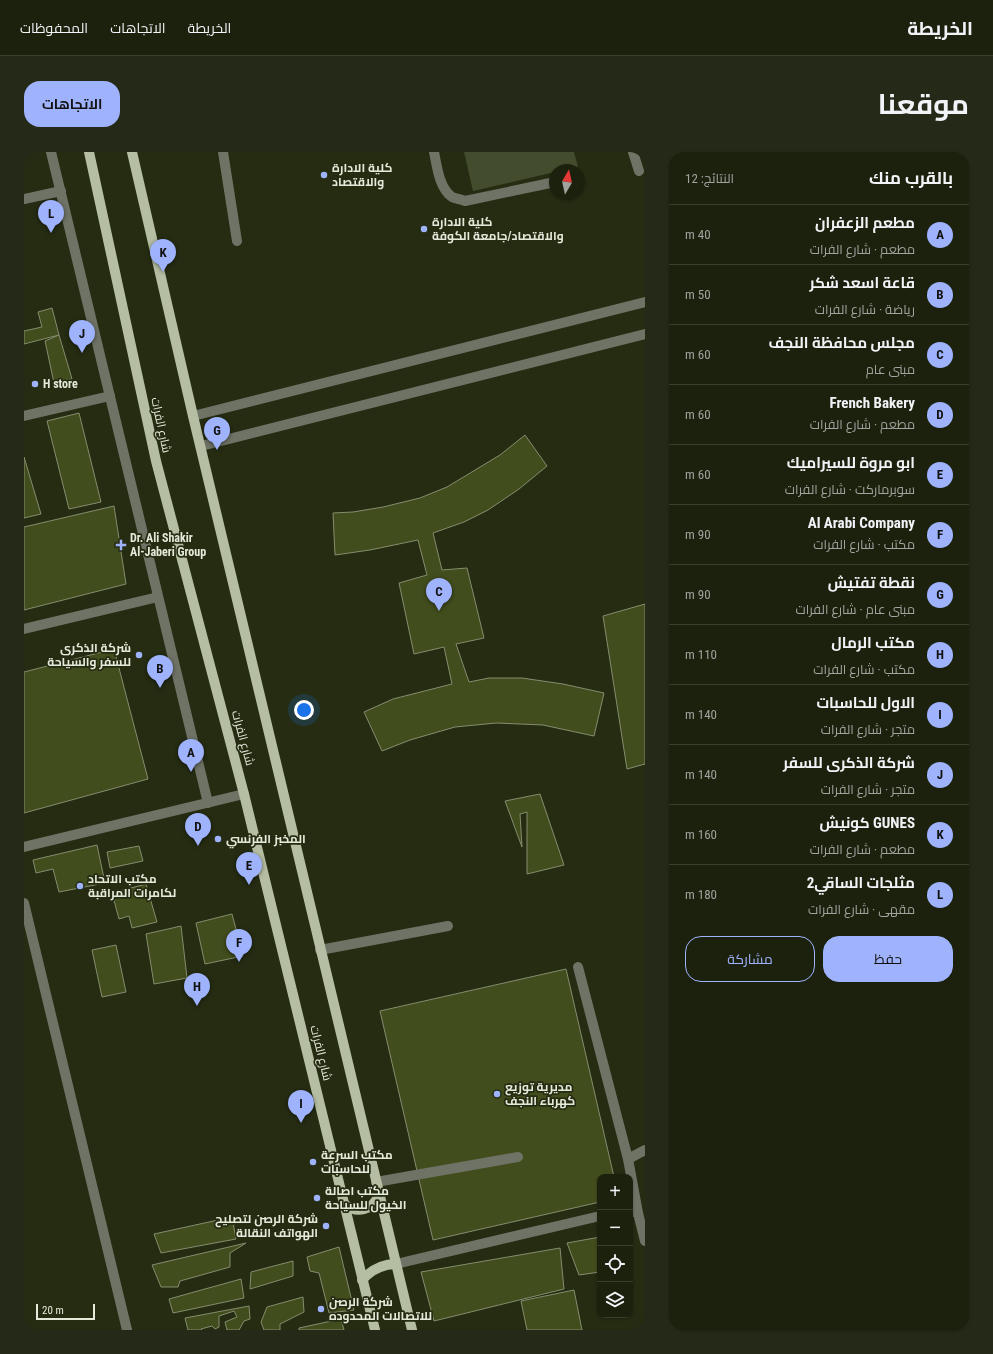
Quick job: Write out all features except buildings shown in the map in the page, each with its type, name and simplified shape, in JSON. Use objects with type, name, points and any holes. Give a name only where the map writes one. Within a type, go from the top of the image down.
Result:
[{"type":"main road","name":"شارع الفرات","points":[[89,152],[156,461],[244,794],[375,1330]]},
{"type":"main road","name":"شارع الفرات","points":[[132,152],[200,446],[412,1330]]},
{"type":"main road","points":[[344,1204],[355,1210],[361,1210],[372,1205],[379,1195]]},
{"type":"main road","points":[[362,1280],[370,1272],[380,1267],[396,1264]]},
{"type":"street","points":[[51,152],[208,803]]},
{"type":"street","points":[[223,152],[237,241]]},
{"type":"street","points":[[434,152],[438,173],[443,186],[452,196],[465,200],[549,183]]},
{"type":"street","points":[[633,152],[639,171]]},
{"type":"street","points":[[24,200],[61,191]]},
{"type":"street","points":[[193,416],[645,302]]},
{"type":"street","points":[[200,446],[645,334]]},
{"type":"street","points":[[24,416],[110,396]]},
{"type":"street","points":[[24,629],[158,597]]},
{"type":"street","points":[[24,847],[244,794]]},
{"type":"street","points":[[24,903],[127,1330]]},
{"type":"street","points":[[320,950],[448,926]]},
{"type":"street","points":[[578,967],[628,1159],[634,1212],[645,1241]]},
{"type":"street","points":[[628,1159],[645,1150]]},
{"type":"street","points":[[376,1182],[518,1157]]},
{"type":"street","points":[[396,1264],[597,1217]]},
{"type":"green space","points":[[464,152],[574,152],[577,164],[549,164],[549,173],[473,191]]},
{"type":"place","name":"كلية الادارة والاقتصاد","points":[[324,175]]},
{"type":"place","name":"كلية الادارة والاقتصاد/جامعة الكوفة","points":[[424,229]]},
{"type":"place","name":"مثلجات الساقي2","points":[[51,233]]},
{"type":"place","name":"GUNES كونيش","points":[[163,272]]},
{"type":"place","name":"شركة الذكرى للسفر","points":[[82,353]]},
{"type":"place","name":"H store","points":[[35,384]]},
{"type":"place","name":"نقطة تفتيش","points":[[217,450]]},
{"type":"place","name":"Dr. Ali Shakir Al-Jaberi Group","points":[[121,545]]},
{"type":"place","name":"مجلس محافظة النجف","points":[[439,611]]},
{"type":"place","name":"شركة الذكرى للسفر والسياحة","points":[[139,655]]},
{"type":"place","name":"قاعة اسعد شكر","points":[[160,688]]},
{"type":"place","name":"مطعم الزعفران","points":[[191,772]]},
{"type":"place","name":"المخبز الفرنسي","points":[[218,839]]},
{"type":"place","name":"French Bakery","points":[[198,846]]},
{"type":"place","name":"ابو مروة للسيراميك","points":[[249,885]]},
{"type":"place","name":"مكتب الاتحاد لكامرات المراقبة","points":[[80,886]]},
{"type":"place","name":"Al Arabi Company","points":[[239,962]]},
{"type":"place","name":"مكتب الرمال","points":[[197,1006]]},
{"type":"place","name":"مديرية توزيع كهرباء النجف","points":[[497,1094]]},
{"type":"place","name":"الاول للحاسبات","points":[[301,1123]]},
{"type":"place","name":"مكتب السرعة للحاسبات","points":[[313,1162]]},
{"type":"place","name":"مكتب اصالة الخيول للسياحة","points":[[317,1198]]},
{"type":"place","name":"شركة الرصن لتصليح الهواتف النقالة","points":[[326,1226]]},
{"type":"place","name":"شركة الرصن للاتصالات المحدوده","points":[[321,1309]]}]
